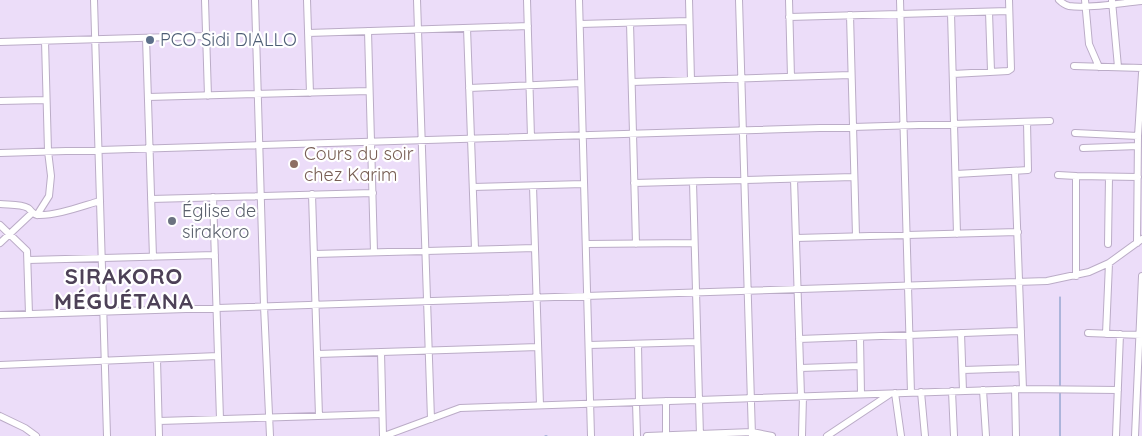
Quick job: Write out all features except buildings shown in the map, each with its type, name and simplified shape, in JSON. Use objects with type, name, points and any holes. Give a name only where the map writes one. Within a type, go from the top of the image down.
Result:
[{"type":"street","points":[[94,0],[107,436]]},
{"type":"street","points":[[205,0],[208,96]]},
{"type":"street","points":[[255,0],[264,306],[270,436]]},
{"type":"street","points":[[307,0],[310,93]]},
{"type":"street","points":[[417,0],[432,419]]},
{"type":"street","points":[[527,0],[531,136]]},
{"type":"street","points":[[579,0],[591,436]]},
{"type":"street","points":[[689,0],[691,80]]},
{"type":"street","points":[[739,0],[752,434]]},
{"type":"street","points":[[789,0],[791,77]]},
{"type":"street","points":[[900,0],[911,393]]},
{"type":"street","points":[[953,74],[1008,71],[1012,69],[1009,0]]},
{"type":"street","points":[[1059,0],[1062,4],[1068,6],[1085,3],[1142,1]]},
{"type":"street","points":[[1112,2],[1118,68]]},
{"type":"street","points":[[1085,3],[1089,44],[1099,67]]},
{"type":"street","points":[[789,17],[1009,11]]},
{"type":"street","points":[[951,12],[957,234]]},
{"type":"street","points":[[989,12],[991,71]]},
{"type":"street","points":[[850,15],[856,236]]},
{"type":"street","points":[[580,24],[689,21]]},
{"type":"street","points":[[630,23],[636,244]]},
{"type":"street","points":[[308,33],[528,26]]},
{"type":"street","points":[[468,28],[475,249]]},
{"type":"street","points":[[368,31],[374,252]]},
{"type":"street","points":[[0,42],[206,36]]},
{"type":"street","points":[[146,38],[153,257]]},
{"type":"street","points":[[0,243],[35,214],[49,196],[51,176],[48,151],[45,40]]},
{"type":"street","points":[[1074,66],[1142,68]]},
{"type":"street","points":[[0,315],[1047,281],[1076,276],[1109,263],[1139,241],[1140,206],[1138,177],[1142,73]]},
{"type":"street","points":[[632,82],[851,75]]},
{"type":"street","points":[[469,88],[581,83]]},
{"type":"street","points":[[148,98],[369,91]]},
{"type":"street","points":[[0,101],[46,100]]},
{"type":"street","points":[[0,153],[1050,121]]},
{"type":"street","points":[[956,174],[1028,170],[1027,122]]},
{"type":"street","points":[[1075,133],[1139,141]]},
{"type":"street","points":[[1083,148],[1139,141]]},
{"type":"street","points":[[1016,171],[1023,389]]},
{"type":"street","points":[[1058,175],[1138,177]]},
{"type":"street","points":[[1076,176],[1076,276]]},
{"type":"street","points":[[634,183],[854,177]]},
{"type":"street","points":[[1108,244],[1109,177]]},
{"type":"street","points":[[794,179],[802,436]]},
{"type":"street","points":[[693,182],[700,435]]},
{"type":"street","points":[[473,187],[584,184]]},
{"type":"street","points":[[533,186],[540,405]]},
{"type":"street","points":[[151,199],[372,192]]},
{"type":"street","points":[[312,194],[319,416]]},
{"type":"street","points":[[213,197],[220,419]]},
{"type":"street","points":[[0,204],[27,208],[35,214],[53,213],[100,201]]},
{"type":"street","points":[[0,225],[27,251],[29,314]]},
{"type":"street","points":[[796,238],[1018,232]]},
{"type":"street","points":[[586,244],[694,243]]},
{"type":"street","points":[[314,254],[535,248]]},
{"type":"street","points":[[28,260],[215,255]]},
{"type":"street","points":[[1106,334],[1109,263]]},
{"type":"street","points":[[1135,436],[1141,335],[1142,276]]},
{"type":"street","points":[[799,339],[1021,331]]},
{"type":"street","points":[[961,333],[963,391]]},
{"type":"street","points":[[1088,333],[1141,335]]},
{"type":"street","points":[[1116,436],[1120,334]]},
{"type":"street","points":[[860,337],[861,394]]},
{"type":"street","points":[[589,345],[697,342]]},
{"type":"street","points":[[637,436],[638,344]]},
{"type":"street","points":[[317,354],[538,347]]},
{"type":"street","points":[[381,352],[384,436],[460,408],[1015,389],[1118,390]]},
{"type":"street","points":[[0,365],[218,356]]},
{"type":"street","points":[[157,359],[159,436]]},
{"type":"street","points":[[800,368],[860,366]]},
{"type":"street","points":[[963,370],[1022,368]]},
{"type":"street","points":[[1015,389],[1016,436]]},
{"type":"street","points":[[983,390],[986,436]]},
{"type":"street","points":[[952,391],[954,436]]},
{"type":"street","points":[[921,392],[925,436]]},
{"type":"street","points":[[826,436],[893,393]]},
{"type":"street","points":[[893,393],[901,436]]},
{"type":"street","points":[[666,401],[666,436]]},
{"type":"street","points":[[158,421],[382,414]]},
{"type":"street","points":[[0,416],[25,428],[36,436]]},
{"type":"street","points":[[647,436],[752,434],[772,436]]},
{"type":"waterway","points":[[1060,297],[1060,387]]},
{"type":"waterway","points":[[1060,393],[1060,436]]},
{"type":"place","name":"PCO Sidi DIALLO","points":[[150,40]]},
{"type":"place","name":"Cours du soir chez Karim","points":[[294,164]]},
{"type":"place","name":"Église de sirakoro","points":[[172,221]]},
{"type":"district","name":"SIRAKORO MÉGUÉTANA","points":[[124,288]]}]
